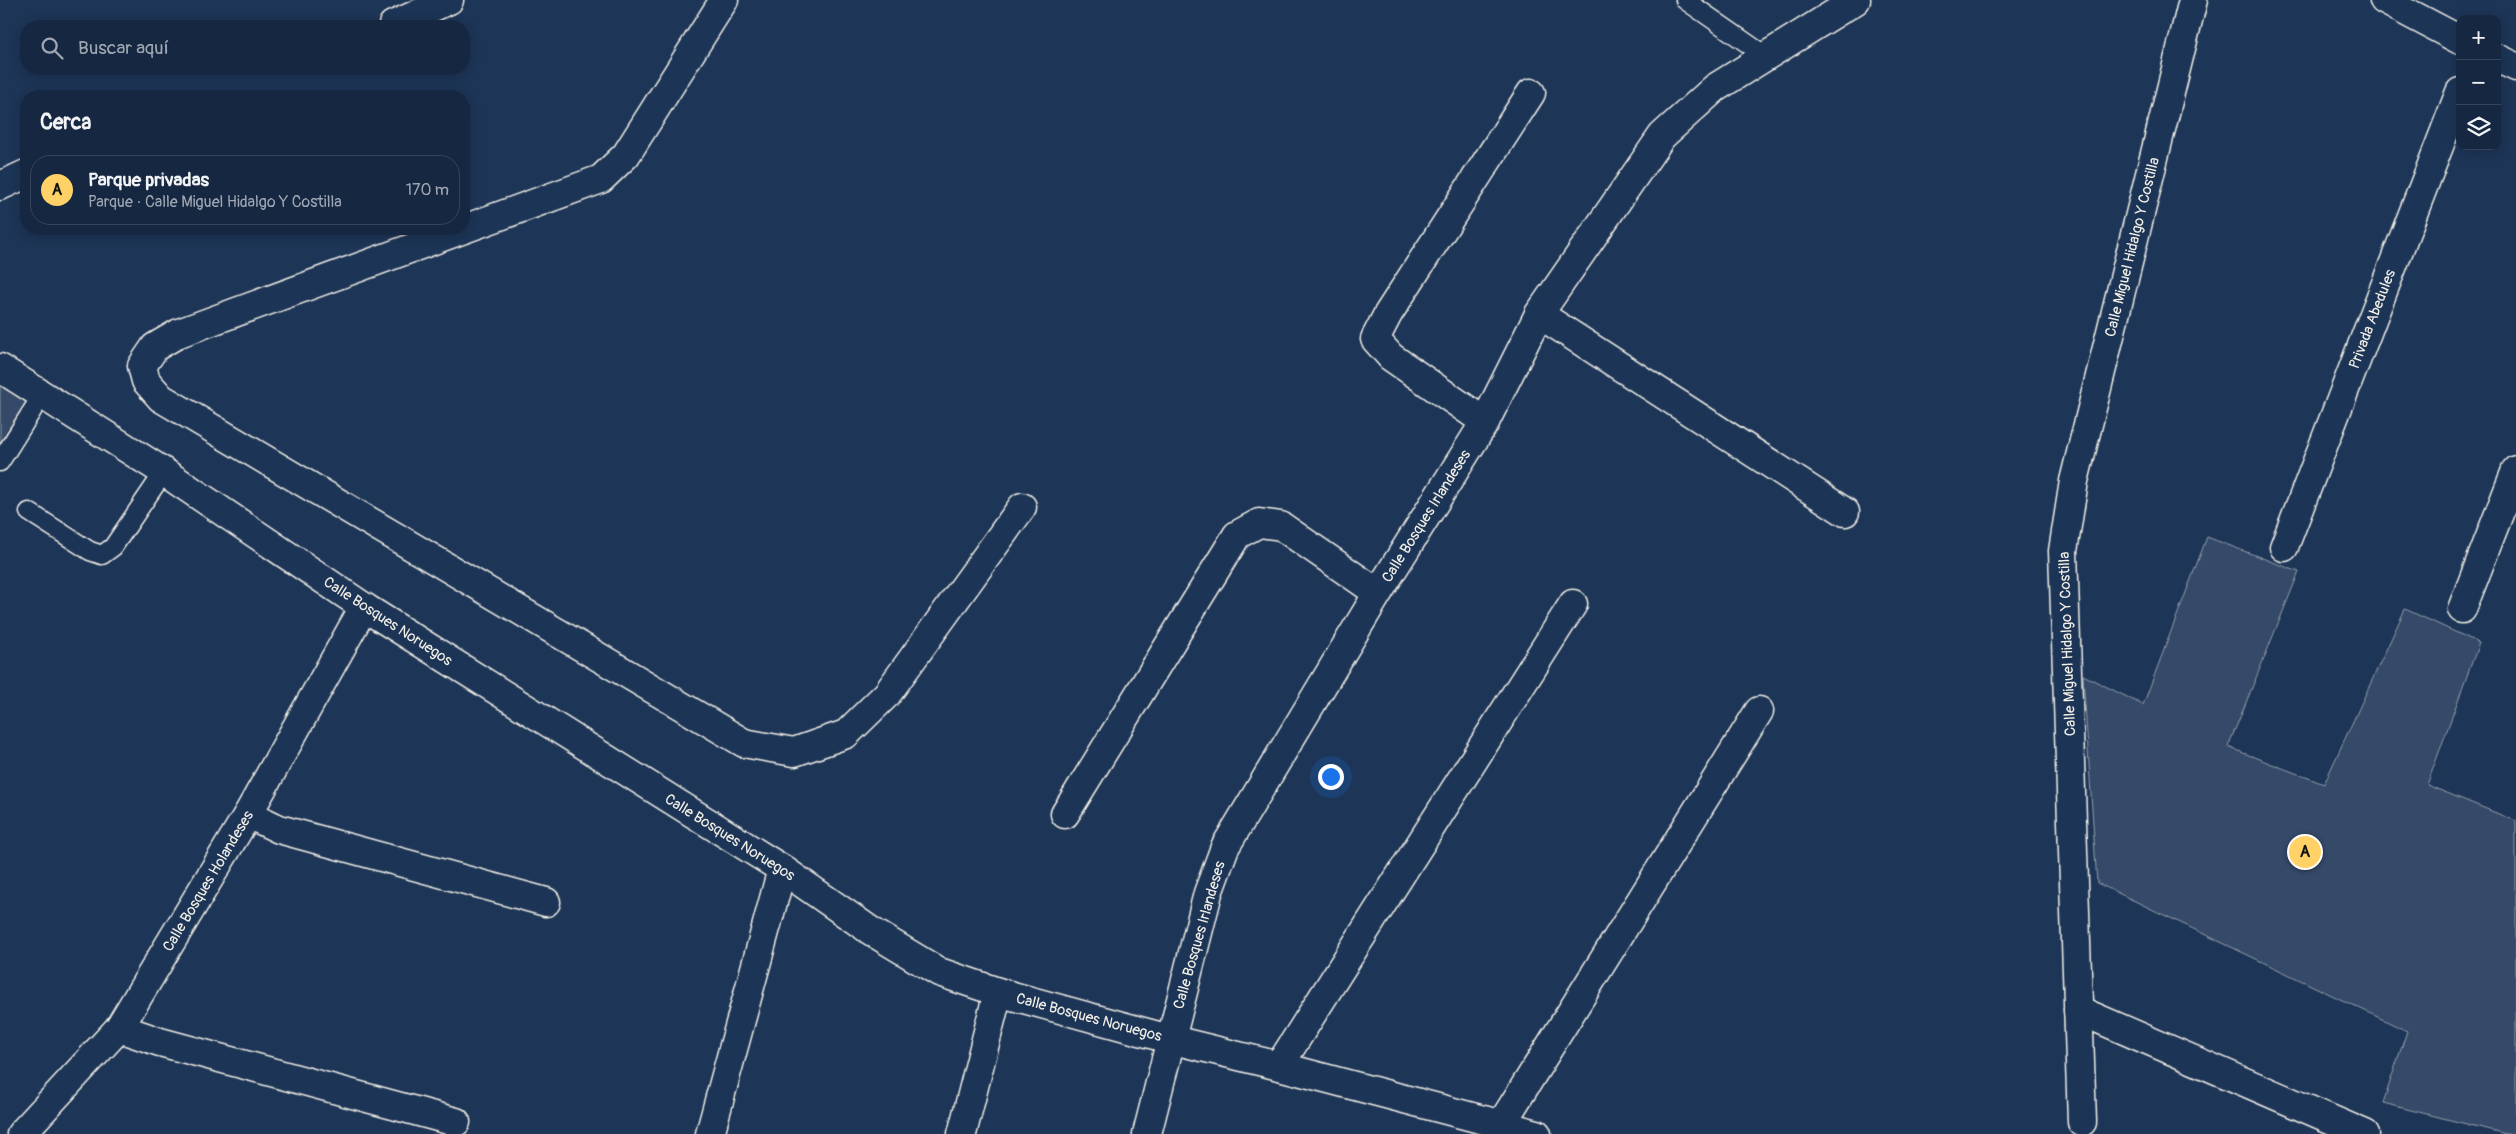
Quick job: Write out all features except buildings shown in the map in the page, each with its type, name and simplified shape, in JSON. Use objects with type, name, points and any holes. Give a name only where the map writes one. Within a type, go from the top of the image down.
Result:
[{"type":"street","points":[[404,20],[449,0]]},
{"type":"street","points":[[470,227],[601,179],[626,155],[724,0]]},
{"type":"street","name":"Calle Bosques Irlandeses","points":[[1147,1134],[1169,1039],[1208,894],[1225,847],[1378,593],[1485,422],[1539,314],[1662,136],[1715,88],[1856,0]]},
{"type":"street","name":"Calle Miguel Hidalgo Y Costilla","points":[[2082,1122],[2063,551],[2074,481],[2193,0]]},
{"type":"street","points":[[2384,0],[2456,38]]},
{"type":"street","points":[[2501,60],[2516,67]]},
{"type":"street","points":[[1485,422],[1391,357],[1375,339],[1388,314],[1531,93]]},
{"type":"street","name":"Privada Abedules","points":[[2284,547],[2456,102]]},
{"type":"street","points":[[0,186],[20,177]]},
{"type":"street","points":[[448,235],[179,333],[154,347],[142,366],[146,381],[161,398],[744,743],[794,752],[846,734],[887,694],[1022,507]]},
{"type":"street","points":[[1539,314],[1845,512]]},
{"type":"street","name":"Calle Bosques Noruegos","points":[[0,368],[164,472],[364,607],[782,869],[871,931],[939,972],[998,992],[1169,1039],[1502,1123],[1537,1134]]},
{"type":"street","points":[[2462,609],[2516,470]]},
{"type":"street","points":[[1065,814],[1237,535],[1259,523],[1280,526],[1378,593]]},
{"type":"street","points":[[1279,1066],[1574,604]]},
{"type":"street","name":"Calle Bosques Holandeses","points":[[20,1134],[120,1028],[248,814],[364,607]]},
{"type":"street","points":[[1502,1123],[1759,711]]},
{"type":"street","points":[[248,814],[279,829],[546,902]]},
{"type":"street","points":[[710,1134],[782,869]]},
{"type":"street","points":[[962,1134],[998,992]]},
{"type":"street","points":[[2078,1010],[2365,1134]]},
{"type":"street","points":[[120,1028],[160,1042],[456,1122]]},
{"type":"lane","points":[[1685,0],[1767,57]]},
{"type":"lane","points":[[0,462],[42,395]]},
{"type":"lane","points":[[29,512],[90,551],[102,555],[113,547],[164,472]]},
{"type":"shaded area","points":[[0,368],[42,395],[0,462]]},
{"type":"shaded area","points":[[2207,537],[2299,572],[2228,747],[2324,784],[2405,609],[2479,643],[2427,785],[2516,821],[2516,1134],[2506,1134],[2383,1103],[2407,1031],[2097,883],[2083,675],[2143,705]]},
{"type":"place","name":"Parque privadas","points":[[2305,852]]}]
